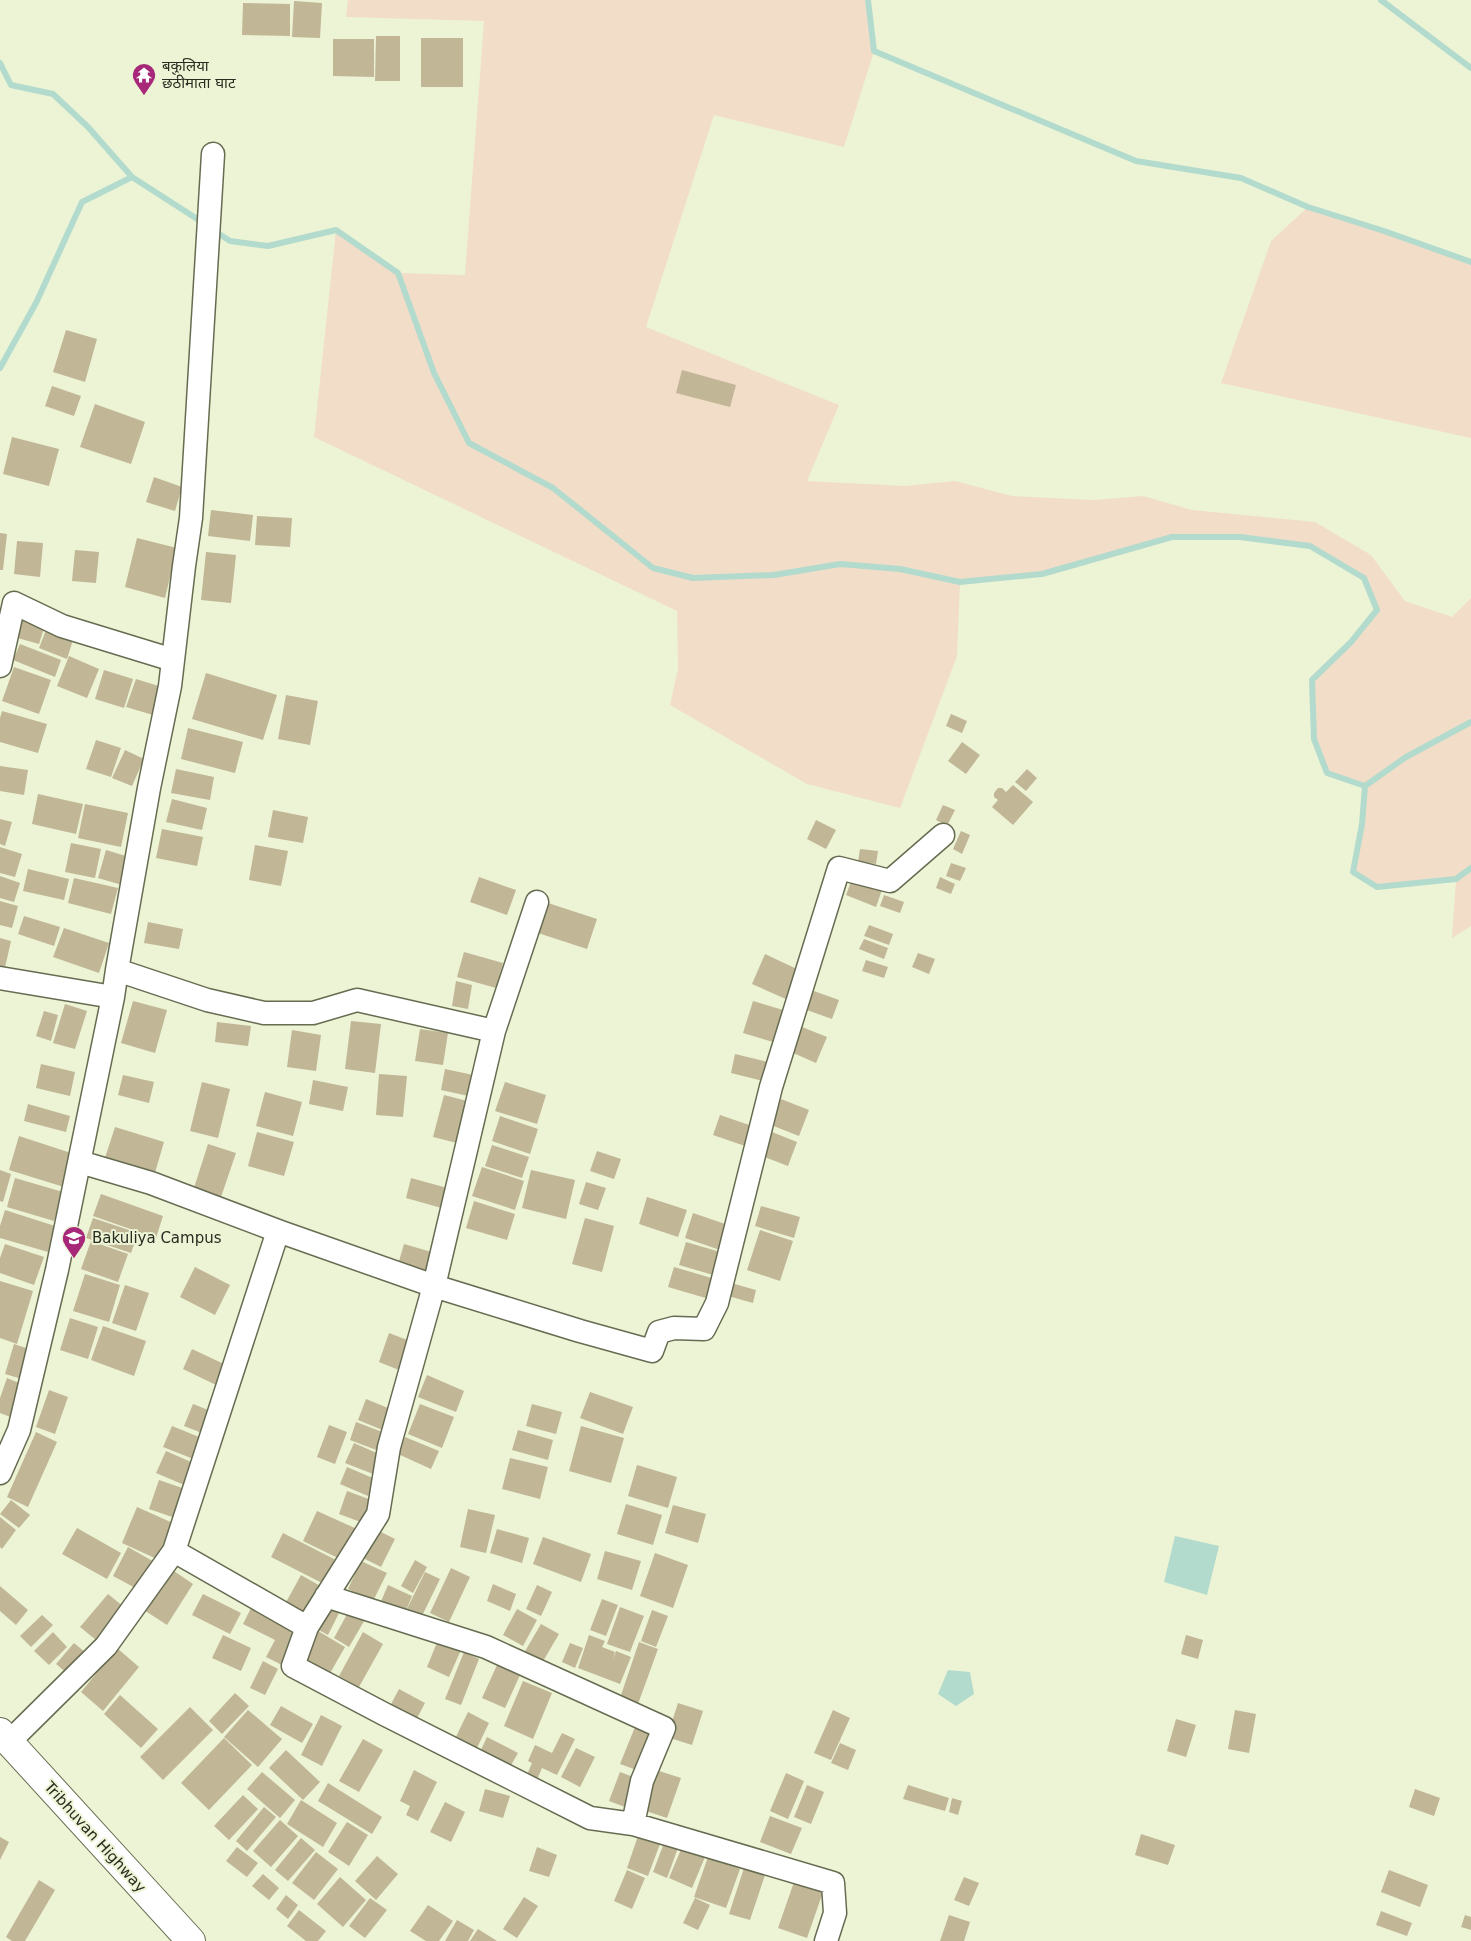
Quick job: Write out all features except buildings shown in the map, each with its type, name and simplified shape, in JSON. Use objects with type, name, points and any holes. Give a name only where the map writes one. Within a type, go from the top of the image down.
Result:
[{"type":"highway","name":"Tribhuvan Highway","points":[[5,1737],[95,1838],[191,1941]]},
{"type":"street","points":[[0,1473],[19,1430],[57,1270],[114,997],[117,970],[149,788],[170,686],[191,518],[213,154]]},
{"type":"street","points":[[0,666],[14,603],[62,626],[173,660]]},
{"type":"street","points":[[80,1162],[151,1183],[278,1231],[434,1286],[580,1332],[652,1351],[659,1332],[674,1328],[704,1329],[717,1303],[771,1087],[839,868],[890,880],[943,835]]},
{"type":"street","points":[[537,902],[494,1031],[434,1286],[389,1448],[378,1514],[307,1627],[293,1666],[590,1818],[632,1824],[833,1883],[835,1913],[831,1940]]},
{"type":"street","points":[[117,970],[207,1000],[264,1014],[313,1013],[357,1000],[494,1031]]},
{"type":"street","points":[[0,978],[114,997]]},
{"type":"street","points":[[5,1737],[106,1646],[174,1551],[278,1231]]},
{"type":"street","points":[[174,1551],[307,1627]]},
{"type":"street","points":[[326,1596],[486,1647],[664,1728],[642,1781],[632,1824]]},
{"type":"shaded area","points":[[348,0],[867,0],[874,51],[844,147],[714,115],[646,327],[839,405],[807,481],[905,486],[955,481],[1012,496],[1093,500],[1143,496],[1192,510],[1315,522],[1371,555],[1405,601],[1452,617],[1471,598],[1471,926],[1452,938],[1456,880],[1377,887],[1353,872],[1362,824],[1365,786],[1327,773],[1314,739],[1312,680],[1351,642],[1377,610],[1364,578],[1310,546],[1240,537],[1172,537],[1042,574],[960,582],[957,656],[900,808],[807,784],[670,705],[678,669],[677,611],[314,437],[336,230],[398,273],[465,275],[484,21],[346,17]]},
{"type":"shaded area","points":[[1308,207],[1384,231],[1471,262],[1471,438],[1221,383],[1271,241]]},
{"type":"water","points":[[1175,1536],[1219,1546],[1207,1595],[1164,1582]]},
{"type":"water","points":[[948,1670],[970,1672],[974,1694],[956,1706],[938,1694]]},
{"type":"waterway","points":[[868,0],[874,51],[1136,161],[1241,178],[1308,207],[1384,231],[1471,262]]},
{"type":"waterway","points":[[1381,0],[1471,68]]},
{"type":"waterway","points":[[0,63],[11,85],[53,94],[88,127],[132,177]]},
{"type":"waterway","points":[[0,368],[36,303],[82,202],[132,177],[205,224]]},
{"type":"waterway","points":[[213,230],[230,241],[268,246],[336,230],[398,273],[434,373],[469,443],[553,488],[653,568],[693,578],[774,575],[840,564],[900,569],[960,582],[1042,574],[1172,537],[1240,537],[1310,546],[1364,578],[1377,610],[1351,642],[1312,680],[1314,739],[1327,773],[1365,786],[1406,757],[1471,722]]},
{"type":"waterway","points":[[1365,786],[1362,824],[1353,872],[1377,887],[1456,879],[1471,868]]},
{"type":"place","name":"बकुलिया छठीमाता घाट","points":[[144,96]]},
{"type":"place","name":"Bakuliya Campus","points":[[74,1259]]}]
